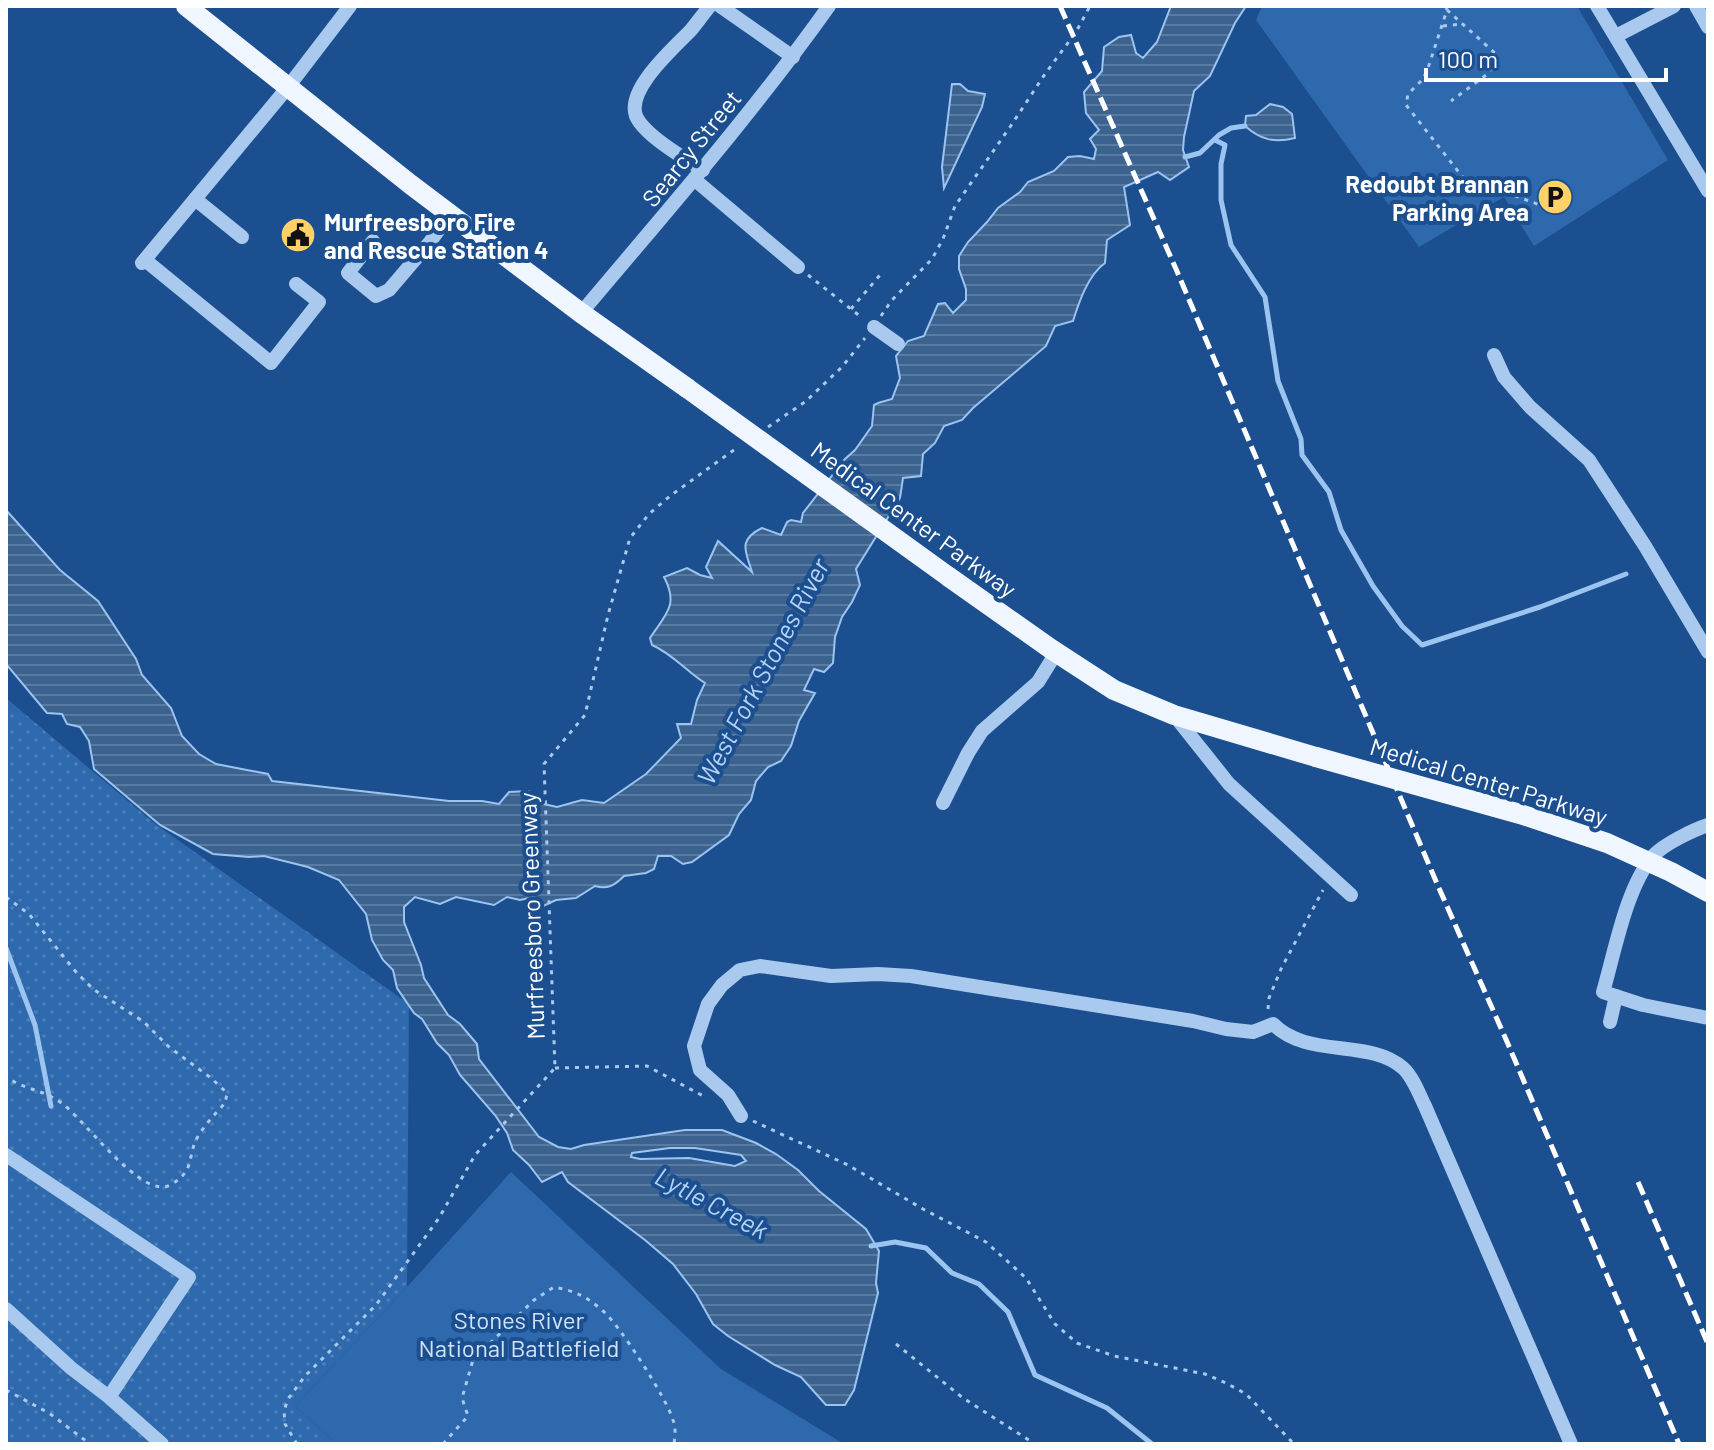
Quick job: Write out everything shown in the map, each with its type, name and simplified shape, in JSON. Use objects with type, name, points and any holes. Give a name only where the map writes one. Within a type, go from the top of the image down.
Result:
[{"type":"main road","name":"Medical Center Parkway","points":[[186,6],[581,313],[1056,653],[1114,690],[1174,715],[1520,814],[1607,843],[1708,892]]},
{"type":"street","points":[[296,284],[319,302],[271,363],[144,262],[288,87],[350,6]]},
{"type":"street","points":[[710,6],[656,66],[636,98],[636,115],[655,138],[798,267]]},
{"type":"street","points":[[720,6],[793,57]]},
{"type":"street","name":"Searcy Street","points":[[581,313],[699,175],[793,57],[829,6]]},
{"type":"street","points":[[1597,6],[1708,191]]},
{"type":"street","points":[[1616,36],[1674,6]]},
{"type":"street","points":[[1696,6],[1708,27]]},
{"type":"street","points":[[195,199],[242,237]]},
{"type":"street","points":[[373,241],[348,273],[376,296],[389,290],[450,214]]},
{"type":"street","points":[[874,327],[898,344]]},
{"type":"street","points":[[1494,355],[1504,377],[1530,407],[1589,460],[1708,652]]},
{"type":"street","points":[[943,803],[982,731],[1038,682],[1056,653]]},
{"type":"street","points":[[1174,715],[1229,784],[1351,895]]},
{"type":"street","points":[[1610,1022],[1609,994],[1632,891],[1654,854],[1692,830],[1708,825]]},
{"type":"street","points":[[741,1116],[728,1095],[700,1070],[694,1046],[708,1004],[722,985],[740,970],[760,966],[831,976],[911,976],[1193,1021],[1226,1029],[1253,1032],[1273,1024],[1292,1038],[1393,1061],[1405,1070],[1425,1106],[1571,1444]]},
{"type":"street","points":[[1609,994],[1643,1005],[1708,1018]]},
{"type":"street","points":[[6,1155],[189,1277],[109,1397]]},
{"type":"street","points":[[6,1309],[162,1444]]},
{"type":"path","points":[[766,428],[805,402],[842,367],[892,300],[932,259],[955,206],[1076,32],[1090,6]]},
{"type":"path","points":[[1451,101],[1489,73],[1496,54],[1446,8],[1423,79],[1408,94],[1406,105],[1475,189],[1489,193],[1502,191],[1540,205]]},
{"type":"path","points":[[1441,26],[1463,24]]},
{"type":"path","points":[[798,267],[874,327]]},
{"type":"path","points":[[851,309],[880,275]]},
{"type":"path","name":"Murfreesboro Greenway","points":[[297,1444],[285,1424],[284,1411],[288,1399],[305,1376],[376,1305],[439,1218],[475,1155],[555,1068],[544,764],[585,715],[630,538],[649,514],[670,496],[740,446]]},
{"type":"path","points":[[1269,998],[1281,969],[1331,876]]},
{"type":"path","points":[[6,897],[29,914],[93,989],[144,1022],[169,1047],[227,1094],[225,1103],[197,1139],[186,1171],[171,1185],[161,1188],[134,1174],[57,1100],[6,1077]]},
{"type":"path","name":"Murfreesboro Greenway","points":[[555,1068],[647,1066],[714,1102]]},
{"type":"path","points":[[741,1116],[848,1165],[986,1242],[1026,1278],[1055,1324],[1077,1343],[1114,1356],[1205,1374],[1226,1383],[1246,1394],[1294,1444]]},
{"type":"path","points":[[443,1444],[468,1416],[462,1398],[473,1360],[534,1300],[554,1287],[574,1291],[606,1313],[666,1403],[674,1422],[674,1444]]},
{"type":"path","points":[[896,1344],[963,1398],[1035,1444]]},
{"type":"path","points":[[6,1390],[49,1413],[90,1444]]},
{"type":"green space","points":[[1262,6],[1577,6],[1668,160],[1534,246],[1504,197],[1419,247],[1256,20]]},
{"type":"green space","points":[[6,698],[154,823],[409,1004],[407,1287],[295,1406],[337,1444],[6,1444]]},
{"type":"green space","name":"Stones River National Battlefield","points":[[511,1172],[721,1369],[844,1444],[337,1444],[295,1406]]},
{"type":"water","name":"West Fork Stones River","points":[[1171,6],[1246,6],[1210,76],[1194,91],[1183,150],[1189,167],[1170,180],[1158,172],[1124,187],[1130,225],[1107,240],[1105,263],[1089,282],[1073,321],[1055,326],[1046,346],[962,420],[944,426],[935,443],[923,454],[921,476],[903,478],[900,498],[856,569],[860,585],[835,637],[833,663],[824,672],[814,669],[804,690],[815,693],[799,721],[791,746],[781,761],[768,767],[756,781],[751,800],[739,814],[729,835],[692,862],[683,864],[671,856],[658,856],[654,869],[646,873],[624,876],[611,886],[595,886],[576,898],[556,900],[539,908],[534,897],[520,900],[507,897],[494,905],[456,897],[440,904],[415,897],[404,907],[404,922],[424,978],[448,1015],[477,1044],[479,1059],[539,1137],[558,1147],[571,1149],[685,1130],[722,1130],[776,1154],[866,1229],[879,1251],[878,1293],[854,1390],[845,1405],[826,1405],[801,1377],[775,1365],[713,1324],[696,1294],[673,1264],[568,1182],[562,1172],[542,1182],[513,1150],[507,1133],[495,1115],[460,1075],[449,1055],[397,988],[393,970],[383,960],[372,940],[366,914],[339,880],[308,867],[264,856],[213,854],[160,825],[94,769],[89,741],[80,727],[67,724],[62,714],[47,713],[6,664],[6,510],[60,570],[98,601],[136,659],[142,675],[171,708],[182,736],[199,754],[216,764],[268,774],[272,781],[449,801],[499,804],[509,792],[529,791],[535,802],[557,807],[582,800],[604,803],[646,774],[681,738],[677,724],[691,724],[705,683],[652,645],[650,638],[669,609],[670,595],[664,577],[687,568],[712,578],[706,567],[718,541],[752,572],[745,547],[749,537],[762,528],[781,535],[787,522],[801,522],[803,513],[872,426],[874,405],[892,399],[900,378],[896,356],[908,341],[924,336],[938,304],[945,303],[953,313],[966,300],[959,256],[968,242],[998,208],[1028,182],[1054,171],[1068,157],[1094,159],[1096,149],[1090,139],[1099,130],[1086,113],[1084,92],[1102,71],[1104,47],[1119,37],[1131,35],[1136,53],[1143,58],[1157,42]],"holes":[[[695,1148],[741,1155],[746,1161],[735,1166],[689,1158],[631,1157],[632,1153]]]},
{"type":"water","points":[[952,84],[985,94],[982,107],[944,188],[942,167]]},
{"type":"water","points":[[1270,104],[1283,107],[1292,114],[1295,138],[1268,139],[1245,126],[1246,116],[1256,115]]},
{"type":"waterway","points":[[1185,157],[1200,153],[1231,128],[1245,126]]},
{"type":"waterway","points":[[1215,140],[1225,145],[1221,164],[1221,200],[1231,245],[1265,297],[1278,381],[1301,439],[1302,455],[1329,492],[1341,530],[1373,586],[1402,626],[1422,645],[1540,607],[1626,574]]},
{"type":"waterway","points":[[6,948],[35,1025],[51,1106]]},
{"type":"waterway","name":"Lytle Creek","points":[[871,1246],[895,1242],[926,1248],[952,1273],[979,1284],[1008,1312],[1035,1375],[1107,1408],[1152,1444]]},
{"type":"railway","points":[[1060,6],[1176,269],[1679,1444]]},
{"type":"railway","points":[[1638,1182],[1708,1344]]},
{"type":"place","name":"Redoubt Brannan Parking Area","points":[[1555,197]]},
{"type":"place","name":"Murfreesboro Fire and Rescue Station 4","points":[[298,235]]}]
